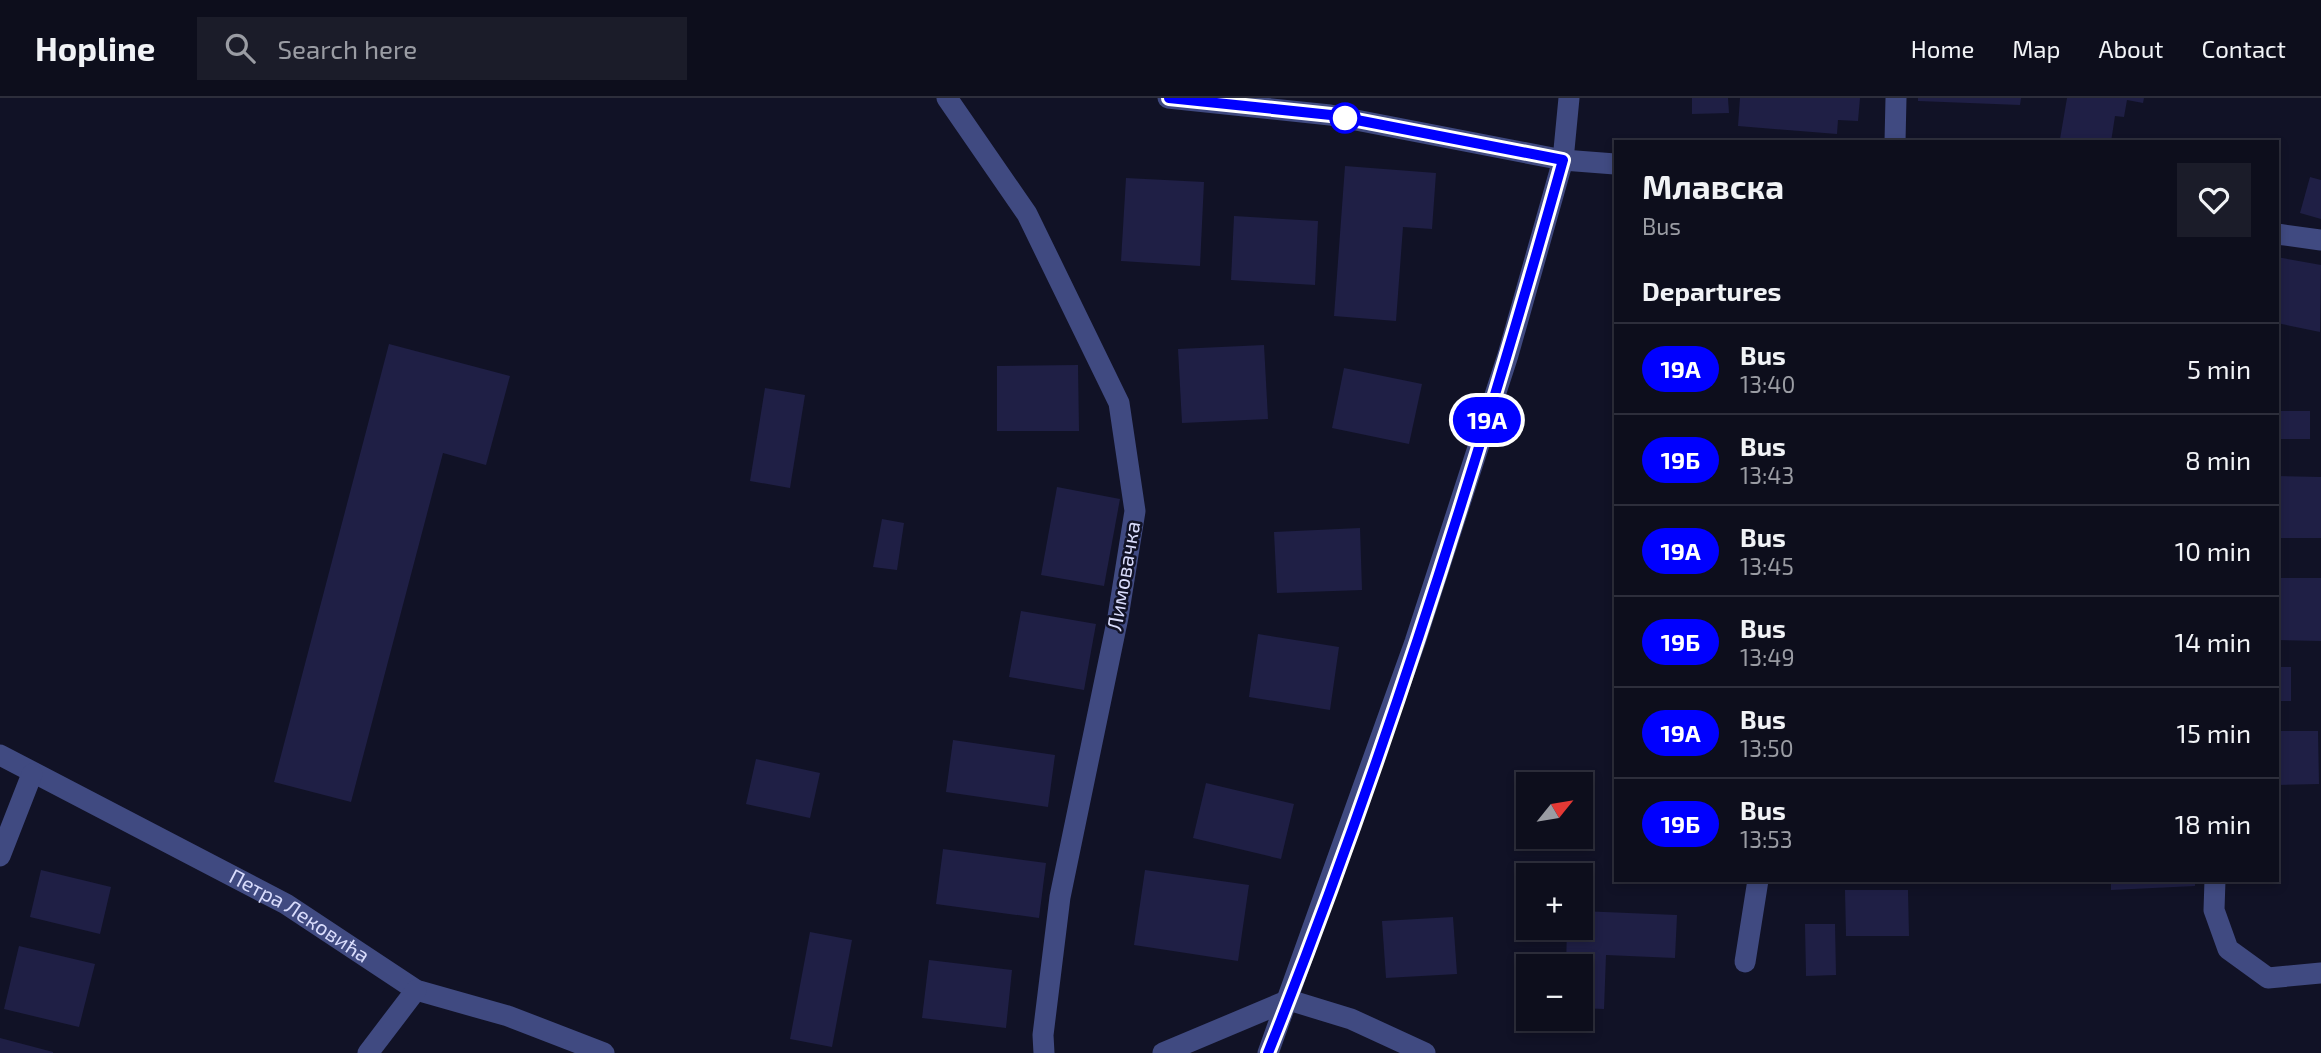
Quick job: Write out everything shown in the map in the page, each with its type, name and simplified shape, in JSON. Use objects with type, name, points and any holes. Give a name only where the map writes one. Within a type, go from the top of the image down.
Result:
[{"type":"street","name":"Лимовачка","points":[[947,98],[1027,214],[1119,403],[1135,511],[1118,617],[1060,897],[1043,1035],[1044,1053]]},
{"type":"street","points":[[1168,98],[1331,115],[1563,160],[1614,164]]},
{"type":"street","points":[[1268,1053],[1432,590],[1508,355],[1563,160],[1569,98]]},
{"type":"street","points":[[1895,140],[1896,98]]},
{"type":"street","points":[[2279,234],[2321,240]]},
{"type":"street","name":"Петра Лековића","points":[[0,755],[286,904],[416,989],[508,1016],[604,1053]]},
{"type":"street","points":[[0,856],[32,774]]},
{"type":"street","points":[[1745,962],[1758,882]]},
{"type":"street","points":[[2215,882],[2214,910],[2228,949],[2268,978],[2321,973]]},
{"type":"street","points":[[368,1053],[416,989]]},
{"type":"street","points":[[1163,1053],[1289,1000],[1351,1019],[1425,1053]]},
{"type":"building","points":[[1692,98],[1728,98],[1729,113],[1692,114]]},
{"type":"building","points":[[1740,98],[1860,98],[1858,121],[1838,120],[1837,134],[1738,126]]},
{"type":"building","points":[[1918,98],[2021,98],[2020,105],[1918,101]]},
{"type":"building","points":[[2067,98],[2144,98],[2143,103],[2127,100],[2124,117],[2115,116],[2111,140],[2060,139]]},
{"type":"building","points":[[1345,166],[1436,173],[1432,229],[1403,227],[1396,321],[1334,316]]},
{"type":"building","points":[[2310,177],[2321,180],[2321,219],[2300,213]]},
{"type":"building","points":[[1126,178],[1204,182],[1200,266],[1121,261]]},
{"type":"building","points":[[1234,216],[1318,221],[1315,285],[1231,280]]},
{"type":"building","points":[[2279,257],[2321,265],[2320,332],[2279,323]]},
{"type":"building","points":[[389,344],[510,376],[486,465],[443,453],[351,802],[274,782]]},
{"type":"building","points":[[1264,345],[1268,419],[1182,423],[1178,349]]},
{"type":"building","points":[[1078,365],[1079,431],[997,431],[997,366]]},
{"type":"building","points":[[1344,368],[1422,384],[1409,444],[1332,428]]},
{"type":"building","points":[[765,388],[805,395],[790,488],[750,481]]},
{"type":"building","points":[[2279,411],[2310,411],[2310,439],[2279,439]]},
{"type":"building","points":[[2279,476],[2321,477],[2321,538],[2279,538]]},
{"type":"building","points":[[1057,487],[1120,499],[1104,586],[1041,575]]},
{"type":"building","points":[[882,519],[904,523],[897,570],[873,567]]},
{"type":"building","points":[[1360,528],[1362,590],[1277,593],[1274,532]]},
{"type":"building","points":[[2279,578],[2321,578],[2321,641],[2279,640]]},
{"type":"building","points":[[1021,611],[1096,624],[1084,690],[1009,677]]},
{"type":"building","points":[[1258,634],[1339,647],[1330,710],[1249,697]]},
{"type":"building","points":[[2279,667],[2291,667],[2291,701],[2279,701]]},
{"type":"building","points":[[2279,731],[2318,731],[2319,784],[2279,785]]},
{"type":"building","points":[[953,740],[1055,755],[1048,807],[946,792]]},
{"type":"building","points":[[756,759],[820,773],[810,818],[746,804]]},
{"type":"building","points":[[1206,783],[1294,804],[1281,859],[1193,838]]},
{"type":"building","points":[[943,849],[1046,863],[1039,918],[936,904]]},
{"type":"building","points":[[41,870],[111,887],[100,934],[30,917]]},
{"type":"building","points":[[1145,870],[1249,885],[1238,961],[1134,945]]},
{"type":"building","points":[[2111,882],[2195,882],[2195,886],[2111,890]]},
{"type":"building","points":[[1845,890],[1908,890],[1909,936],[1846,936]]},
{"type":"building","points":[[1593,912],[1677,915],[1675,958],[1606,955],[1604,1009],[1593,1009],[1593,954],[1566,954],[1567,940],[1593,940]]},
{"type":"building","points":[[1453,917],[1457,974],[1386,978],[1382,921]]},
{"type":"building","points":[[1805,924],[1835,924],[1836,975],[1806,976]]},
{"type":"building","points":[[810,932],[852,940],[832,1047],[790,1039]]},
{"type":"building","points":[[19,946],[95,964],[79,1027],[4,1009]]},
{"type":"building","points":[[929,960],[1012,970],[1006,1028],[922,1018]]},
{"type":"building","points":[[0,1038],[53,1052],[53,1053],[0,1053]]},
{"type":"bus line","name":"19А","points":[[1169,98],[1331,115],[1563,160],[1508,355],[1415,642],[1333,879],[1268,1053]]}]
